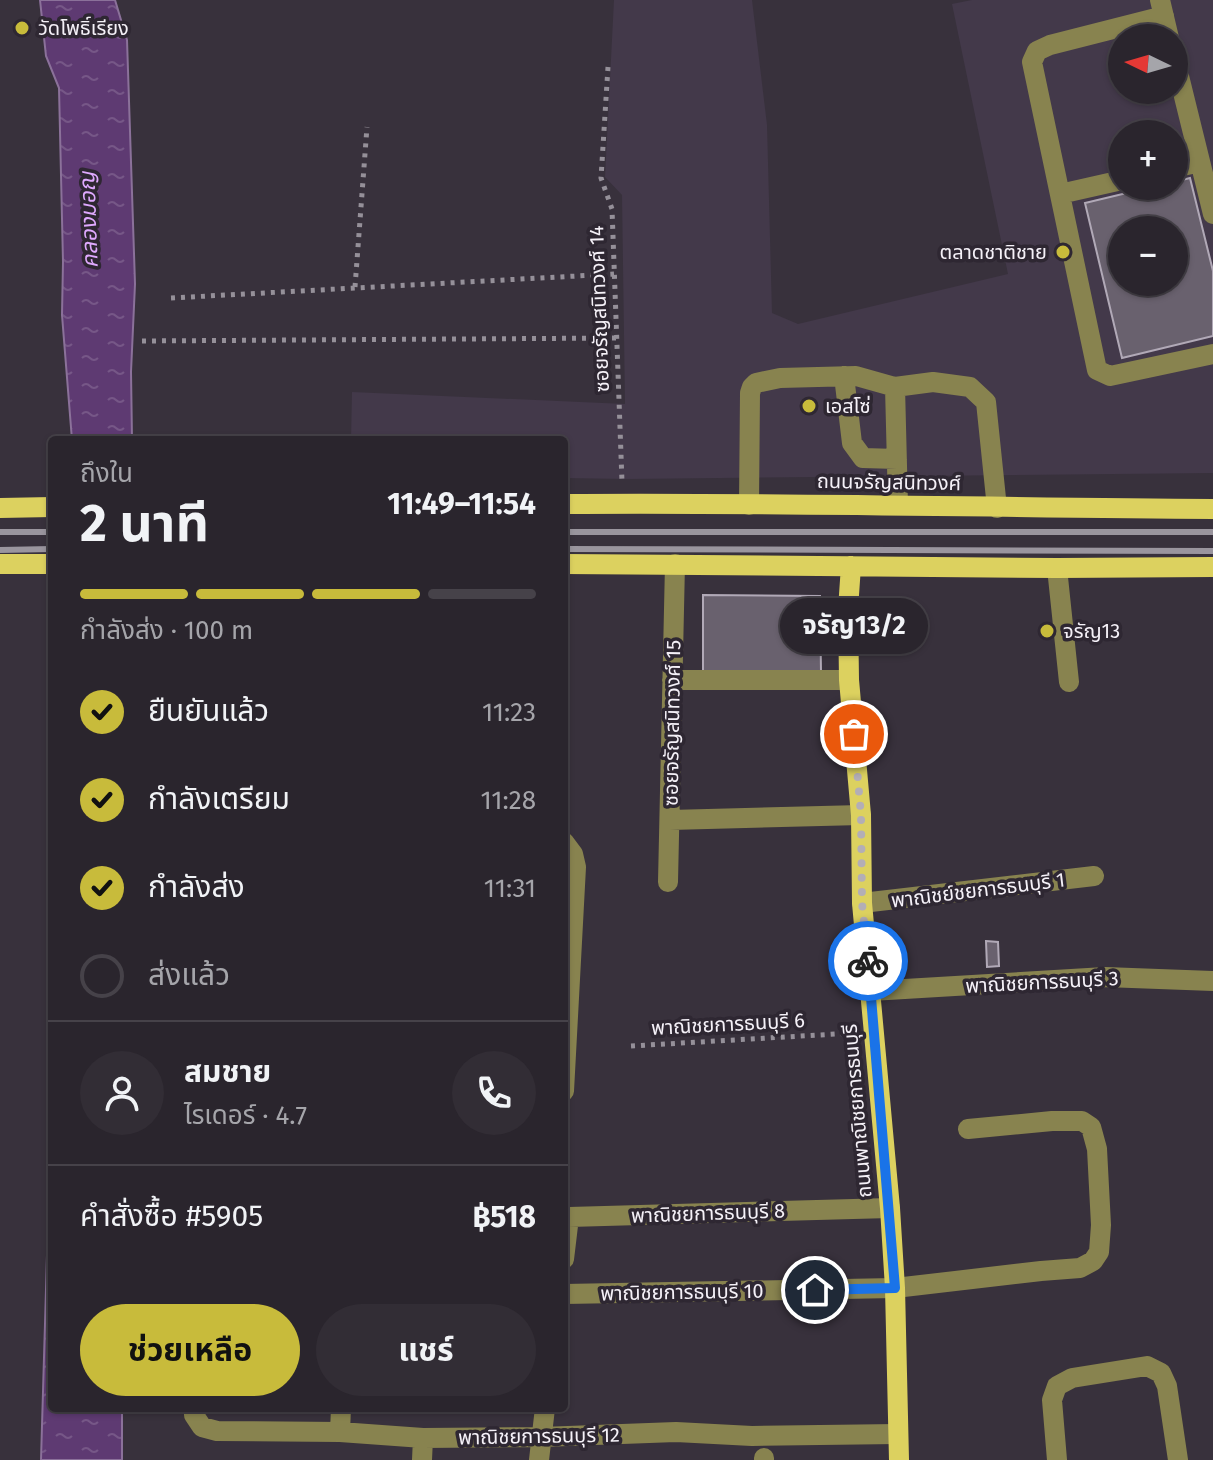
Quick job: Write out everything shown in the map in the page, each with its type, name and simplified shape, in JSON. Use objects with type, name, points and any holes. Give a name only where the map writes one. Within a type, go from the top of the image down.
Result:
[{"type":"main road","name":"ถนนจรัญสนิทวงศ์","points":[[568,504],[1213,509]]},
{"type":"main road","points":[[0,508],[48,507]]},
{"type":"main road","points":[[0,564],[48,564]]},
{"type":"main road","points":[[568,564],[1213,567]]},
{"type":"main road","name":"ถนนพาณิชยการธนบุรี","points":[[851,566],[849,680],[861,815],[862,903],[890,1208],[899,1460]]},
{"type":"street","points":[[1162,8],[1050,45],[1037,51],[1032,62],[1097,370],[1110,376],[1213,354]]},
{"type":"street","points":[[1186,104],[1213,214]]},
{"type":"street","points":[[1188,165],[1200,162]]},
{"type":"street","points":[[1060,194],[1108,183]]},
{"type":"street","points":[[844,376],[852,443],[863,458],[897,459]]},
{"type":"street","points":[[749,505],[752,387],[756,383],[780,378],[856,376],[895,387],[933,382],[970,387],[986,402],[997,508]]},
{"type":"street","points":[[895,387],[898,505]]},
{"type":"street","name":"ซอยจรัญสนิทวงศ์ 15","points":[[668,882],[675,564]]},
{"type":"street","points":[[1057,568],[1069,682]]},
{"type":"street","points":[[672,680],[849,680]]},
{"type":"street","points":[[670,820],[861,815]]},
{"type":"street","points":[[568,847],[576,867],[568,1016]]},
{"type":"street","name":"พาณิชย์ชยการธนบุรี 1","points":[[862,903],[1094,876]]},
{"type":"street","name":"พาณิชยการธนบุรี 3","points":[[871,991],[1105,977],[1213,981]]},
{"type":"street","name":"พาณิชยการธนบุรี 10","points":[[568,1294],[895,1288],[1080,1268],[1093,1261],[1099,1252],[1101,1225],[1097,1149],[1091,1127],[1082,1121],[1052,1121],[968,1129]]},
{"type":"street","name":"พาณิชยการธนบุรี 8","points":[[568,1225],[569,1217],[890,1208]]},
{"type":"street","points":[[1057,1460],[1052,1400],[1057,1386],[1072,1378],[1147,1366],[1161,1373],[1167,1386],[1178,1460]]},
{"type":"street","name":"พาณิชยการธนบุรี 12","points":[[194,1412],[202,1427],[217,1431],[340,1432],[423,1438],[676,1432],[752,1436],[897,1434]]},
{"type":"street","points":[[340,1432],[341,1412]]},
{"type":"street","points":[[539,1460],[544,1412]]},
{"type":"street","points":[[422,1460],[423,1438]]},
{"type":"path","name":"ซอยจรัญสนิทวงศ์ 14","points":[[608,67],[601,178],[612,209],[622,503]]},
{"type":"path","points":[[355,287],[367,127]]},
{"type":"path","points":[[171,298],[614,274]]},
{"type":"path","points":[[142,341],[616,338]]},
{"type":"path","name":"พาณิชยการธนบุรี 6","points":[[631,1046],[874,1032]]},
{"type":"shaded area","points":[[614,0],[752,0],[767,125],[772,313],[798,324],[1008,274],[952,4],[972,0],[1213,0],[1213,473],[568,478],[568,436],[351,436],[352,392],[625,404],[622,195],[605,177]]},
{"type":"water","name":"คลองมอญ","points":[[40,0],[115,0],[127,40],[135,284],[132,436],[72,436],[62,315],[59,88],[46,56]]},
{"type":"water","points":[[48,1221],[48,1412],[122,1412],[122,1460],[41,1460]]},
{"type":"building","points":[[1190,178],[1213,271],[1213,336],[1122,358],[1085,203],[1108,197],[1108,200],[1188,200]]},
{"type":"building","points":[[703,595],[820,596],[821,673],[703,674]]},
{"type":"building","points":[[986,941],[998,942],[999,966],[987,967]]},
{"type":"railway","points":[[0,532],[48,532]]},
{"type":"railway","points":[[568,532],[1213,532]]},
{"type":"railway","points":[[0,550],[48,549]]},
{"type":"railway","points":[[568,549],[1213,551]]},
{"type":"way so far","points":[[854,734],[861,815],[862,903],[868,961]]},
{"type":"place","name":"วัดโพธิ์เรียง","points":[[22,28]]},
{"type":"place","name":"ตลาดชาติชาย","points":[[1063,252]]},
{"type":"place","name":"เอสโซ่","points":[[809,406]]},
{"type":"place","name":"จรัญ13","points":[[1047,631]]},
{"type":"place","name":"จรัญ13/2","points":[[854,734]]},
{"type":"route","points":[[815,1290],[895,1288],[868,961]]}]
